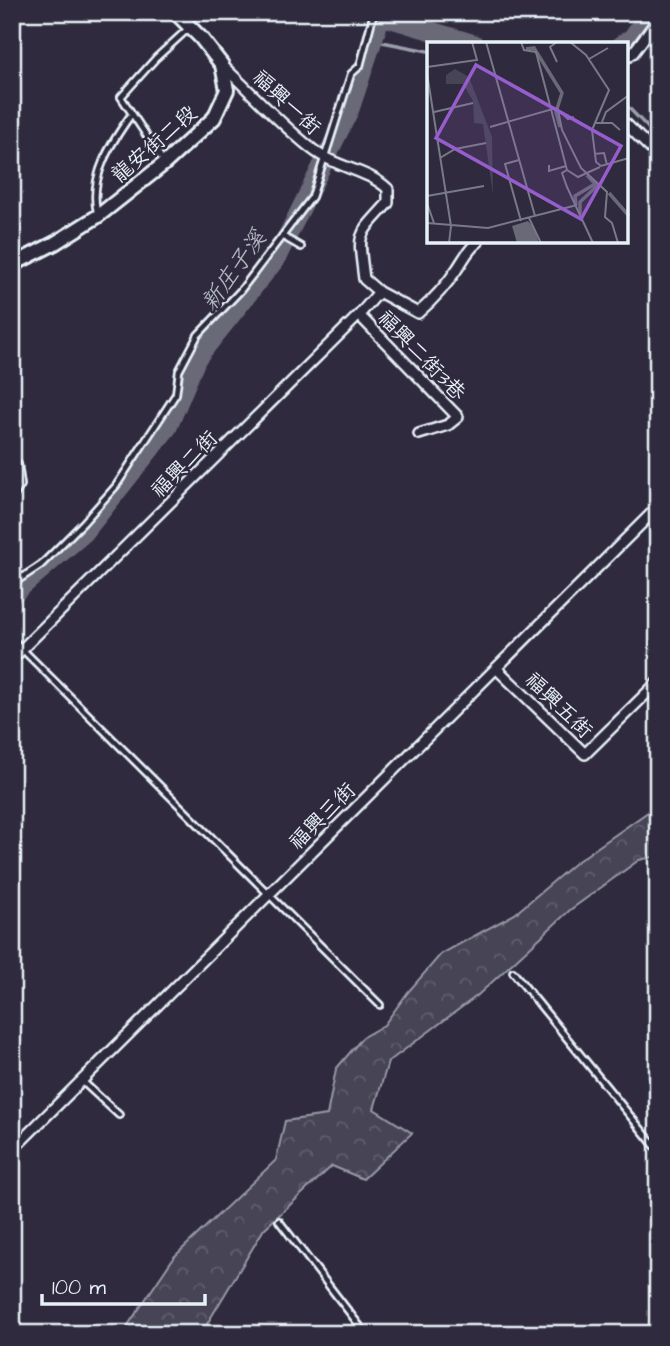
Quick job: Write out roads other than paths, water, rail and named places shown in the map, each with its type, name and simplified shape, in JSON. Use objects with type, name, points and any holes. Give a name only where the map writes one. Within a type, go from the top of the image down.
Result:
[{"type":"street","points":[[175,12],[201,38],[222,65]]},
{"type":"street","points":[[628,56],[658,19]]},
{"type":"street","name":"福興一街","points":[[222,65],[314,151],[379,180],[388,189],[388,203],[363,230],[359,239],[363,279],[379,292]]},
{"type":"street","name":"龍安街二段","points":[[12,265],[55,243],[98,216],[165,163],[214,118],[227,90],[222,65]]},
{"type":"street","points":[[628,126],[658,156]]},
{"type":"street","points":[[379,292],[418,313],[435,297],[477,243]]},
{"type":"street","name":"福興二街","points":[[12,659],[359,315],[379,292]]},
{"type":"street","name":"福興二街3巷","points":[[359,315],[458,417],[448,425],[419,434]]},
{"type":"street","name":"福興三街","points":[[12,1150],[658,507]]},
{"type":"street","name":"福興五街","points":[[496,668],[585,754],[658,682]]},
{"type":"lane","points":[[12,584],[41,565],[116,486],[176,394],[179,371],[198,335],[242,290],[312,197],[329,159],[351,74],[360,66],[374,12]]},
{"type":"lane","points":[[165,163],[121,97],[156,58],[190,27]]},
{"type":"lane","points":[[98,216],[94,201],[99,168],[117,134],[131,115]]},
{"type":"lane","points":[[282,236],[300,247]]},
{"type":"lane","points":[[12,462],[18,464],[21,485],[12,499]]},
{"type":"lane","points":[[12,639],[380,1005]]},
{"type":"lane","points":[[513,972],[658,1150]]},
{"type":"lane","points":[[82,1081],[119,1115]]},
{"type":"lane","points":[[279,1221],[366,1334]]},
{"type":"waterway","name":"新庄子溪","points":[[380,12],[381,16]]},
{"type":"waterway","name":"新庄子溪","points":[[625,42],[632,38],[650,12]]},
{"type":"waterway","name":"新庄子溪","points":[[12,595],[84,533],[168,427],[197,358],[276,259],[350,109],[381,16],[468,42]]},
{"type":"waterway","points":[[372,40],[427,51]]},
{"type":"waterway","points":[[628,107],[658,138]]}]
